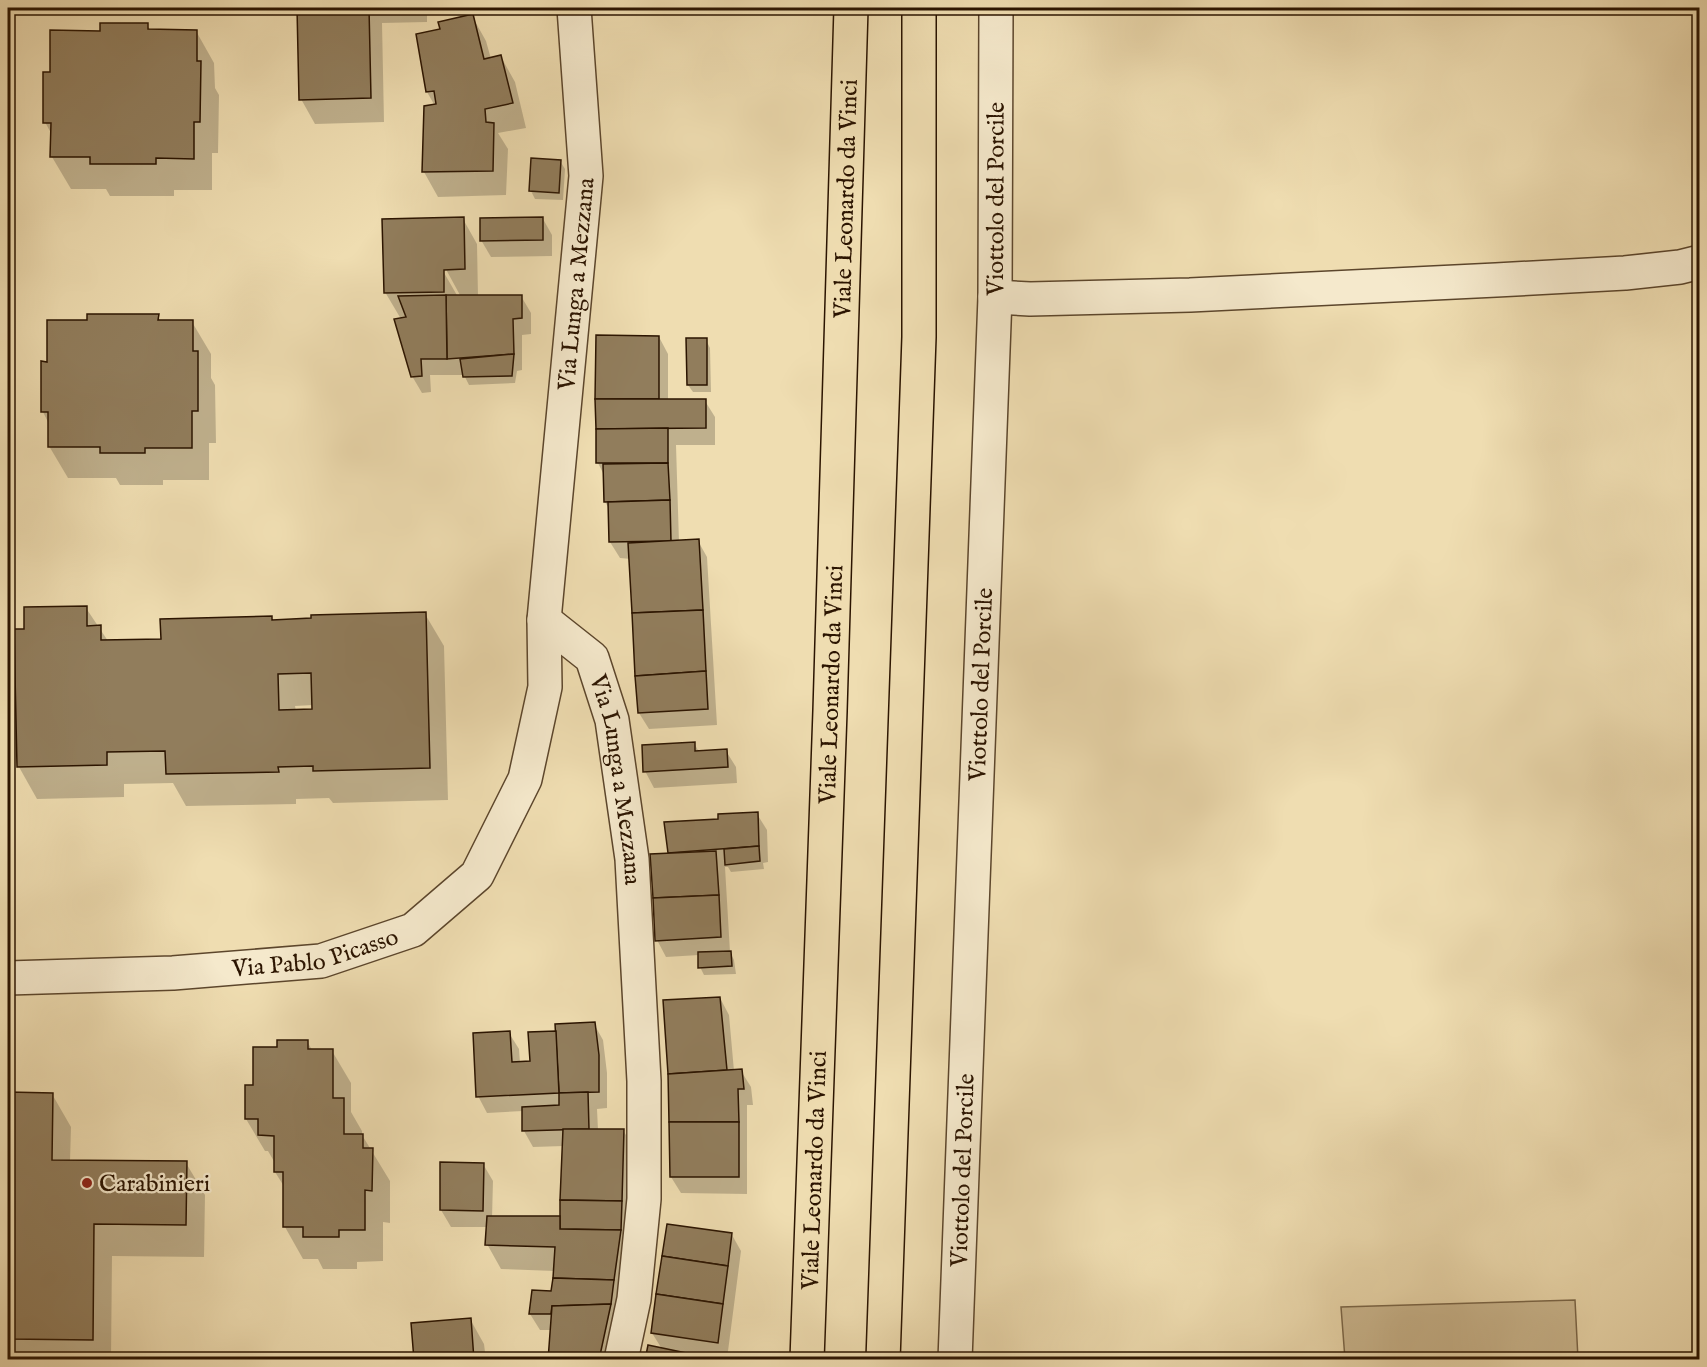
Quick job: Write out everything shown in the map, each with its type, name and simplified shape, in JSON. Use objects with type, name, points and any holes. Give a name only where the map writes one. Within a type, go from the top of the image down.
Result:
[{"type":"highway","name":"Viale Leonardo da Vinci","points":[[807,1359],[830,711],[851,8]]},
{"type":"highway","points":[[883,1359],[919,338],[919,8]]},
{"type":"street","name":"Via Lunga a Mezzana","points":[[574,8],[586,176],[544,620],[592,658],[612,720],[632,859],[644,1081],[644,1198],[634,1299],[621,1359]]},
{"type":"street","name":"Viottolo del Porcile","points":[[955,1359],[995,297],[996,8]]},
{"type":"street","points":[[995,297],[1030,299],[1190,295],[1472,282],[1625,273],[1680,267],[1700,262]]},
{"type":"street","name":"Via Pablo Picasso","points":[[8,978],[173,973],[321,961],[413,930],[477,875],[525,779],[545,687],[544,620]]},
{"type":"shaded area","points":[[1575,1300],[1578,1359],[1345,1359],[1341,1307]]},
{"type":"building","points":[[297,8],[369,8],[371,98],[299,100]]},
{"type":"building","points":[[473,14],[484,59],[501,55],[513,103],[485,109],[486,122],[494,123],[493,171],[422,172],[424,106],[436,104],[434,91],[426,92],[416,34],[440,29],[438,22]]},
{"type":"building","points":[[100,23],[148,23],[148,29],[197,30],[197,61],[201,61],[200,122],[194,122],[194,159],[156,158],[156,164],[90,164],[90,157],[50,157],[51,123],[43,123],[43,72],[50,72],[50,30],[100,31]]},
{"type":"building","points":[[531,158],[561,160],[559,193],[529,191]]},
{"type":"building","points":[[464,217],[465,269],[444,270],[444,292],[384,293],[382,219]]},
{"type":"building","points":[[543,217],[543,240],[480,241],[480,218]]},
{"type":"building","points":[[446,295],[522,295],[522,318],[513,319],[514,354],[447,359]]},
{"type":"building","points":[[446,295],[447,359],[421,359],[422,376],[411,377],[394,319],[406,317],[398,296]]},
{"type":"building","points":[[87,314],[159,314],[158,320],[193,320],[193,351],[198,351],[198,411],[192,411],[192,448],[145,448],[145,453],[100,453],[100,447],[48,447],[48,412],[41,412],[41,361],[47,362],[47,320],[87,320]]},
{"type":"building","points":[[596,335],[659,336],[659,399],[595,399]]},
{"type":"building","points":[[686,338],[707,338],[707,385],[687,385]]},
{"type":"building","points":[[514,354],[512,376],[463,377],[460,359]]},
{"type":"building","points":[[595,399],[706,399],[706,428],[596,429]]},
{"type":"building","points":[[668,428],[668,463],[596,463],[596,429]]},
{"type":"building","points":[[668,463],[670,500],[604,502],[603,464]]},
{"type":"building","points":[[670,500],[671,541],[609,542],[608,502]]},
{"type":"building","points":[[699,539],[703,610],[632,613],[628,543]]},
{"type":"building","points":[[87,606],[87,626],[101,625],[101,640],[161,639],[160,619],[272,616],[272,620],[311,618],[311,615],[426,612],[430,768],[313,771],[313,766],[278,767],[279,772],[166,774],[165,751],[107,752],[107,765],[17,767],[14,629],[24,629],[24,607]],"holes":[[[311,673],[312,709],[279,710],[278,674]]]},
{"type":"building","points":[[703,610],[706,671],[635,676],[632,613]]},
{"type":"building","points":[[706,671],[708,709],[638,713],[635,676]]},
{"type":"building","points":[[695,742],[695,751],[727,749],[728,767],[643,772],[642,745]]},
{"type":"building","points":[[758,812],[759,846],[668,853],[664,822],[718,819],[718,814]]},
{"type":"building","points":[[759,846],[760,861],[725,865],[724,849]]},
{"type":"building","points":[[716,851],[719,895],[653,898],[650,854]]},
{"type":"building","points":[[719,895],[721,937],[655,941],[653,898]]},
{"type":"building","points":[[731,951],[732,966],[698,968],[698,952]]},
{"type":"building","points":[[720,997],[727,1070],[668,1074],[663,1000]]},
{"type":"building","points":[[595,1022],[599,1055],[599,1092],[559,1093],[555,1024]]},
{"type":"building","points":[[510,1031],[512,1062],[530,1061],[528,1032],[556,1031],[559,1093],[476,1097],[473,1033]]},
{"type":"building","points":[[277,1040],[308,1040],[308,1049],[333,1049],[333,1098],[344,1098],[344,1134],[363,1134],[363,1148],[373,1148],[372,1191],[365,1190],[365,1230],[339,1230],[339,1237],[303,1237],[303,1227],[283,1227],[283,1172],[274,1172],[274,1136],[258,1135],[258,1119],[245,1119],[245,1085],[253,1085],[253,1047],[277,1047]]},
{"type":"building","points":[[742,1069],[744,1089],[738,1089],[739,1122],[669,1122],[668,1074]]},
{"type":"building","points":[[8,1092],[53,1093],[52,1160],[187,1161],[186,1225],[94,1224],[93,1340],[8,1339]]},
{"type":"building","points":[[588,1092],[589,1129],[522,1131],[522,1107],[559,1105],[559,1093]]},
{"type":"building","points":[[669,1122],[739,1122],[739,1177],[670,1177]]},
{"type":"building","points":[[563,1129],[624,1129],[622,1201],[560,1200]]},
{"type":"building","points":[[440,1162],[484,1163],[483,1211],[440,1210]]},
{"type":"building","points":[[560,1200],[622,1201],[621,1230],[560,1229]]},
{"type":"building","points":[[487,1216],[560,1216],[560,1229],[621,1230],[614,1280],[553,1278],[555,1247],[485,1245]]},
{"type":"building","points":[[667,1224],[732,1233],[728,1266],[662,1256]]},
{"type":"building","points":[[662,1256],[728,1266],[723,1304],[656,1294]]},
{"type":"building","points":[[553,1278],[614,1280],[611,1304],[552,1306],[551,1314],[529,1314],[532,1290],[551,1291]]},
{"type":"building","points":[[656,1294],[723,1304],[718,1343],[651,1333]]},
{"type":"building","points":[[611,1304],[599,1360],[548,1360],[552,1306]]},
{"type":"building","points":[[471,1318],[474,1360],[414,1360],[411,1323]]},
{"type":"building","points":[[648,1345],[720,1360],[645,1360]]},
{"type":"place","name":"Carabinieri","points":[[87,1183]]}]
